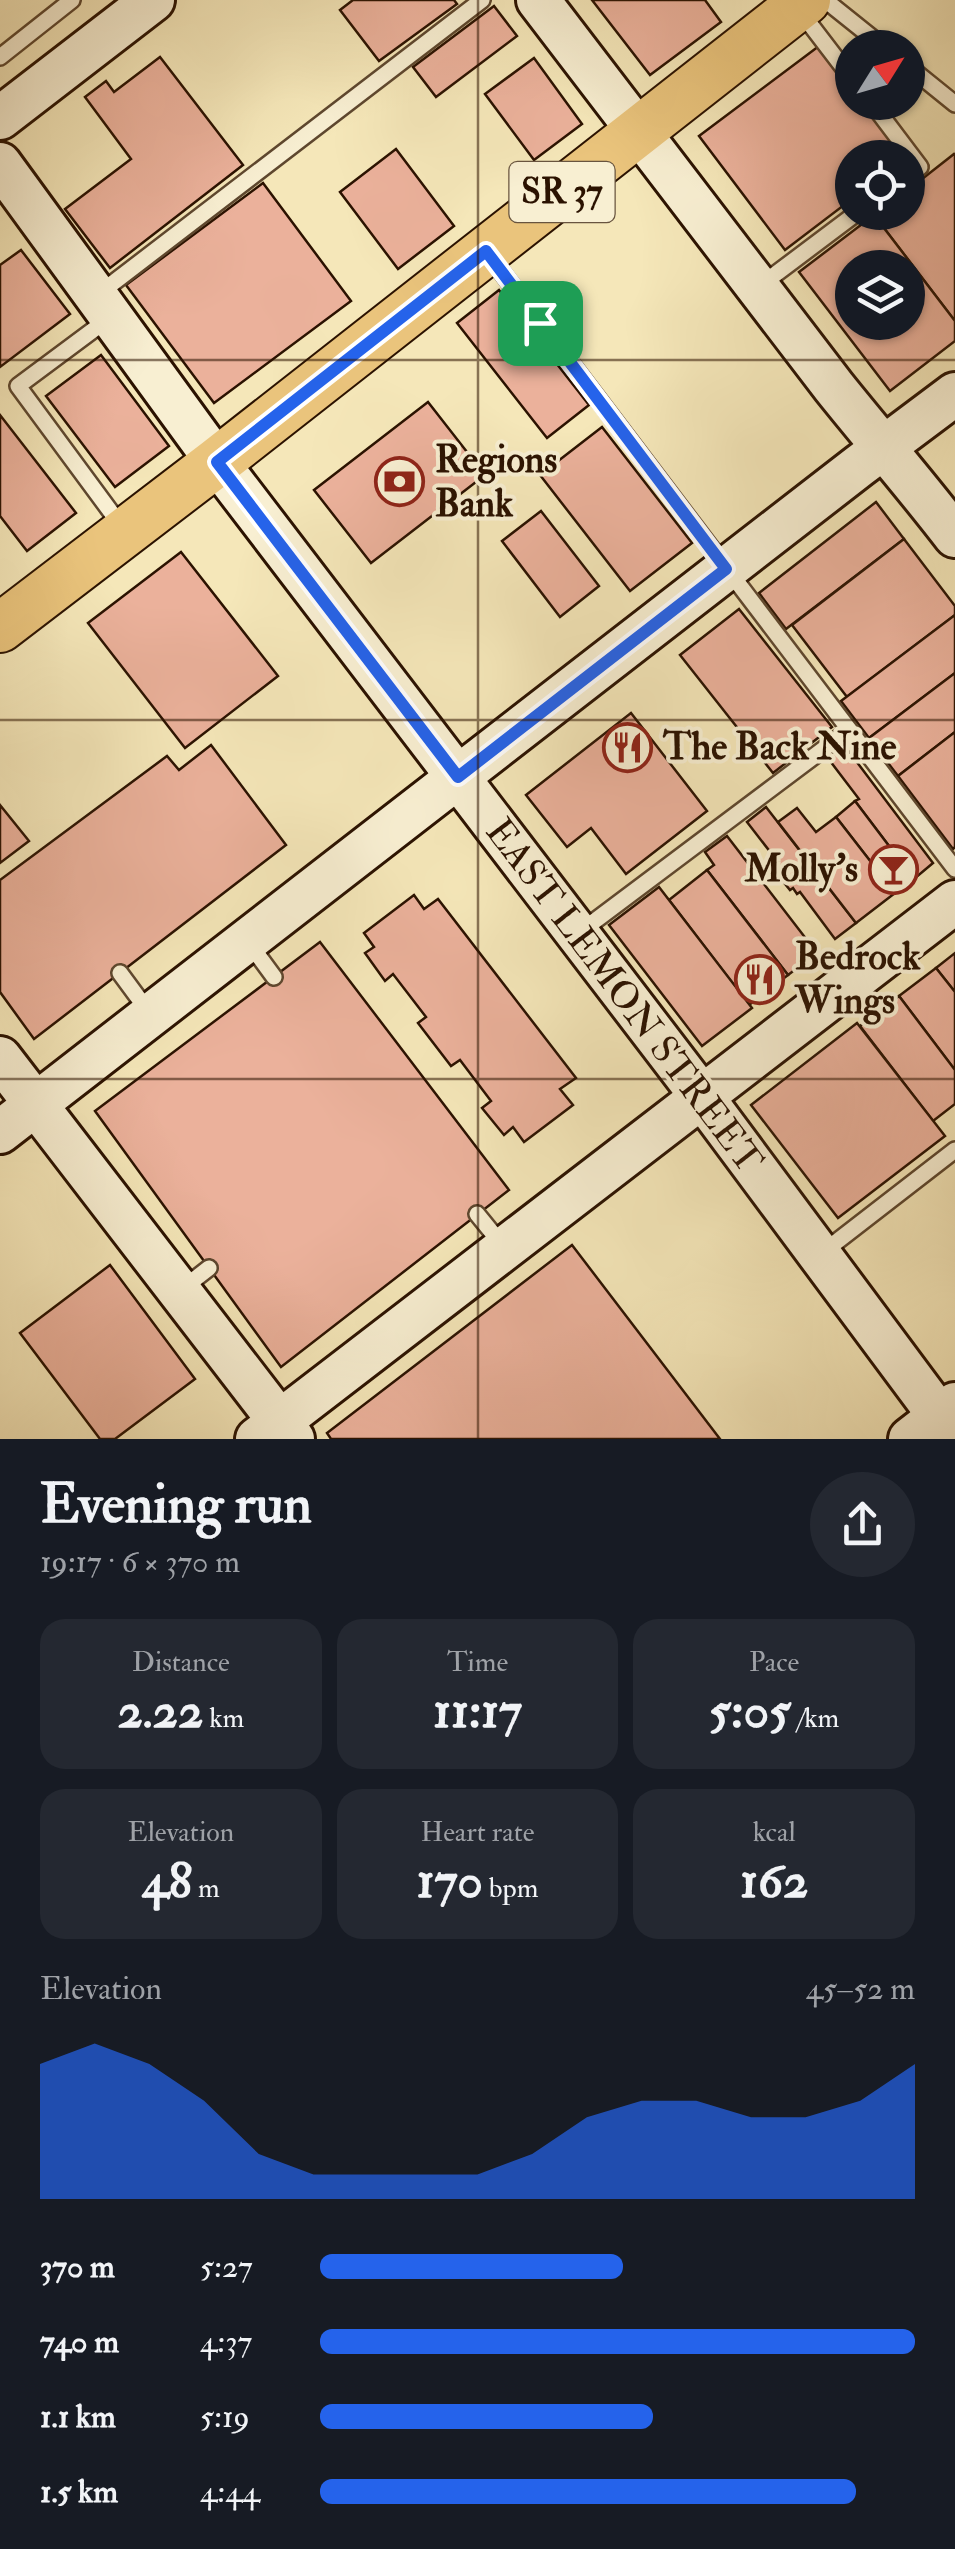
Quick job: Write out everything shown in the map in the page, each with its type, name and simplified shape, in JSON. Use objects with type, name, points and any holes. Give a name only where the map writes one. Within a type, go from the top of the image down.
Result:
[{"type":"main road","points":[[638,133],[808,1]]},
{"type":"main road","name":"SR 37","points":[[0,628],[638,133]]},
{"type":"street","points":[[0,118],[153,0]]},
{"type":"street","points":[[538,0],[865,428],[955,536]]},
{"type":"street","name":"EAST LEMON STREET","points":[[0,164],[217,462],[703,1098],[940,1424]]},
{"type":"street","points":[[0,1132],[955,394]]},
{"type":"street","points":[[0,1058],[35,1105],[194,1280],[276,1433],[505,1249],[955,902]]},
{"type":"lane","points":[[0,57],[72,0]]},
{"type":"lane","points":[[126,532],[18,386],[104,306],[482,0]]},
{"type":"lane","points":[[808,1],[856,30]]},
{"type":"lane","points":[[808,1],[835,49]]},
{"type":"lane","points":[[925,80],[955,104]]},
{"type":"lane","points":[[885,120],[900,140]]},
{"type":"lane","points":[[758,288],[835,229]]},
{"type":"lane","points":[[486,251],[955,868]]},
{"type":"lane","points":[[578,934],[848,730]]},
{"type":"lane","points":[[247,940],[274,976]]},
{"type":"lane","points":[[120,973],[151,1014]]},
{"type":"lane","points":[[819,1255],[955,1150]]},
{"type":"lane","points":[[477,1214],[505,1249]]},
{"type":"building","points":[[353,0],[454,0],[457,4],[379,61],[340,10]]},
{"type":"building","points":[[592,0],[705,0],[721,22],[650,75]]},
{"type":"building","points":[[494,6],[517,36],[436,97],[413,67]]},
{"type":"building","points":[[819,46],[835,68],[835,120],[875,120],[890,140],[835,140],[835,212],[785,250],[699,136]]},
{"type":"building","points":[[160,57],[243,165],[110,268],[65,209],[131,159],[85,97],[106,81],[114,92]]},
{"type":"building","points":[[534,58],[582,124],[534,160],[485,94]]},
{"type":"building","points":[[396,149],[454,226],[398,269],[340,192]]},
{"type":"building","points":[[955,155],[955,321],[925,282],[925,250],[901,250],[885,230],[925,230],[925,177]]},
{"type":"building","points":[[263,183],[351,301],[214,403],[126,285]]},
{"type":"building","points":[[854,230],[885,230],[901,250],[835,250],[835,319],[799,272]]},
{"type":"building","points":[[21,250],[70,314],[0,367],[0,265]]},
{"type":"building","points":[[925,282],[955,321],[955,341],[890,391],[851,340],[925,340]]},
{"type":"building","points":[[499,290],[589,405],[547,438],[457,323]]},
{"type":"building","points":[[101,355],[169,446],[115,487],[46,396]]},
{"type":"building","name":"Regions Bank","points":[[428,402],[485,475],[371,563],[314,490]]},
{"type":"building","points":[[0,415],[76,513],[27,551],[0,516]]},
{"type":"building","points":[[602,427],[692,543],[630,591],[540,475]]},
{"type":"building","points":[[876,502],[904,539],[786,629],[759,593]]},
{"type":"building","points":[[541,511],[599,586],[560,617],[502,541]]},
{"type":"building","points":[[904,539],[955,606],[955,615],[847,697],[792,625]]},
{"type":"building","points":[[181,552],[278,676],[185,748],[88,623]]},
{"type":"building","points":[[739,609],[832,727],[773,773],[680,655]]},
{"type":"building","points":[[955,615],[955,673],[869,738],[841,701]]},
{"type":"building","points":[[955,673],[955,732],[898,776],[869,738]]},
{"type":"building","points":[[631,713],[707,811],[626,874],[591,828],[567,847],[526,795]]},
{"type":"building","points":[[955,732],[955,847],[953,849],[898,776]]},
{"type":"building","points":[[211,745],[286,845],[34,1039],[0,992],[0,880],[167,756],[179,770]]},
{"type":"building","points":[[844,745],[933,863],[914,879],[827,757]]},
{"type":"building","points":[[855,801],[914,879],[895,893],[836,817]]},
{"type":"building","points":[[0,805],[29,841],[0,863]]},
{"type":"building","points":[[766,807],[856,923],[835,939],[800,892],[790,890],[777,874],[778,862],[747,822]]},
{"type":"building","points":[[797,808],[816,832],[836,817],[895,893],[856,923],[778,822]]},
{"type":"building","points":[[727,836],[817,953],[788,975],[707,870],[714,865],[705,852]]},
{"type":"building","points":[[707,870],[788,975],[749,1005],[669,900]]},
{"type":"building","points":[[659,887],[752,1008],[702,1046],[609,925]]},
{"type":"building","points":[[414,895],[424,909],[438,899],[576,1078],[560,1089],[573,1105],[524,1142],[513,1127],[504,1135],[482,1108],[491,1101],[460,1060],[451,1066],[418,1023],[426,1017],[393,974],[385,981],[365,953],[374,947],[364,933]]},
{"type":"building","points":[[320,942],[509,1190],[281,1367],[95,1111]]},
{"type":"building","points":[[955,953],[955,992],[936,968]]},
{"type":"building","points":[[936,968],[955,992],[955,1070],[899,996]]},
{"type":"building","points":[[899,996],[955,1070],[955,1104],[933,1121],[860,1026]]},
{"type":"building","points":[[857,1023],[945,1136],[838,1218],[751,1105]]},
{"type":"building","points":[[572,1245],[720,1439],[331,1439],[327,1433]]},
{"type":"building","points":[[110,1265],[195,1379],[115,1439],[100,1439],[20,1333]]},
{"type":"place","name":"Regions Bank","points":[[400,482]]},
{"type":"place","name":"The Back Nine","points":[[628,747]]},
{"type":"place","name":"Molly's","points":[[893,869]]},
{"type":"place","name":"Bedrock Wings","points":[[760,979]]},
{"type":"route","points":[[486,251],[540,323],[726,569],[458,777],[217,462],[486,251]]}]
